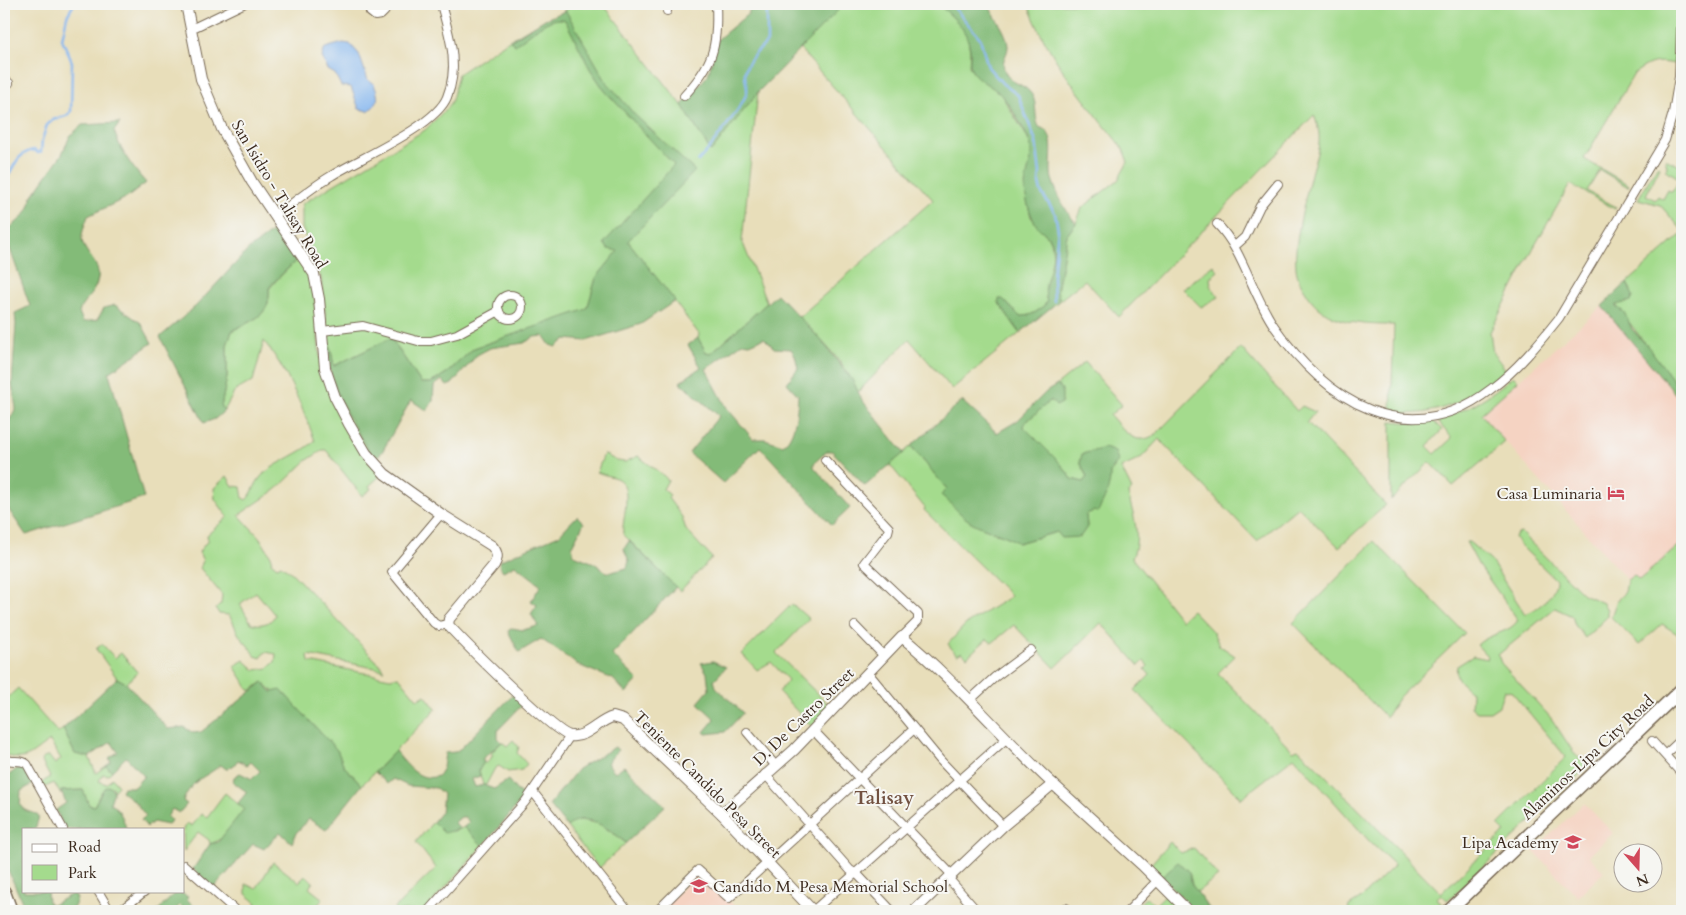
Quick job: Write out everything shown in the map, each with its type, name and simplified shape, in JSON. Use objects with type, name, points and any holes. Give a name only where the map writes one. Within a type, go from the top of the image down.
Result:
[{"type":"main road","name":"Alaminos-Lipa City Road","points":[[1449,911],[1682,689]]},
{"type":"main road","points":[[4,892],[11,911]]},
{"type":"street","name":"San Isidro - Talisay Road","points":[[186,4],[201,79],[222,129],[274,215],[314,274],[325,368],[341,411],[366,454],[385,474],[441,514],[492,546],[497,555],[494,565],[462,602],[449,619],[448,624]]},
{"type":"street","points":[[191,30],[243,4]]},
{"type":"street","points":[[372,4],[370,12],[375,16],[381,15],[384,11],[383,4]]},
{"type":"street","points":[[274,215],[329,177],[424,123],[446,100],[454,63],[453,49],[441,4]]},
{"type":"street","points":[[684,96],[702,76],[712,55],[716,4]]},
{"type":"street","points":[[1217,224],[1230,237],[1235,246],[1255,294],[1274,327],[1303,364],[1332,390],[1369,410],[1396,417],[1427,416],[1443,412],[1480,396],[1497,384],[1525,358],[1559,318],[1662,146],[1673,113],[1679,76],[1682,4]]},
{"type":"street","points":[[1235,246],[1245,237],[1260,206],[1278,184]]},
{"type":"street","points":[[322,331],[363,326],[418,341],[432,341],[457,334],[498,311]]},
{"type":"street","points":[[825,460],[889,528],[888,532],[864,563],[918,614],[919,620],[902,636],[970,700],[1052,784],[1158,880],[1188,911]]},
{"type":"street","points":[[428,911],[490,844],[533,792],[570,736],[560,731],[506,682],[448,624],[439,626],[434,623],[392,572],[441,514]]},
{"type":"street","points":[[855,626],[884,656]]},
{"type":"street","name":"D. De Castro Street","points":[[722,814],[813,730],[869,674],[902,636]]},
{"type":"street","points":[[970,700],[998,674],[1032,650]]},
{"type":"street","points":[[869,674],[914,728],[1003,826]]},
{"type":"street","points":[[1672,698],[1682,709]]},
{"type":"street","name":"Teniente Candido Pesa Street","points":[[570,736],[583,734],[609,718],[620,718],[722,814],[813,911]]},
{"type":"street","points":[[657,911],[697,870],[701,871],[729,898],[914,728]]},
{"type":"street","points":[[813,730],[905,827],[950,877],[977,911]]},
{"type":"street","points":[[747,732],[775,765]]},
{"type":"street","points":[[813,911],[905,827],[1006,739]]},
{"type":"street","points":[[1666,754],[1682,739]]},
{"type":"street","points":[[1652,741],[1666,754],[1682,774]]},
{"type":"street","points":[[4,758],[9,761],[22,761],[27,764],[62,828]]},
{"type":"street","points":[[765,774],[854,873],[892,911]]},
{"type":"street","points":[[914,911],[1003,826],[1052,784]]},
{"type":"street","points":[[533,792],[628,911]]},
{"type":"street","points":[[185,866],[236,911]]},
{"type":"street","points":[[1128,911],[1158,880]]},
{"type":"street","points":[[99,892],[110,911]]},
{"type":"street","points":[[120,911],[144,892]]},
{"type":"shaded area","name":"Casa Luminaria","points":[[1602,306],[1682,402],[1682,543],[1639,580],[1634,575],[1627,580],[1481,414]]},
{"type":"shaded area","name":"Lipa Academy","points":[[1584,803],[1613,833],[1589,856],[1604,872],[1578,897],[1533,851]]},
{"type":"shaded area","name":"Candido M. Pesa Memorial School","points":[[697,873],[726,898],[740,911],[660,911]]},
{"type":"green space","points":[[573,4],[603,4],[682,105],[711,152],[758,92],[742,241],[767,303],[711,353],[706,352],[698,338],[699,334],[628,241],[596,278],[587,310],[474,348],[448,372],[431,383],[421,383],[391,338],[334,366],[328,336],[321,278],[302,228],[302,204],[425,130],[447,108],[452,100],[458,74],[517,35],[563,12]]},
{"type":"green space","points":[[752,4],[844,4],[758,92],[711,152],[682,105],[708,75],[718,39],[748,14]]},
{"type":"green space","points":[[844,4],[938,4],[954,18],[967,34],[970,51],[969,66],[974,74],[1000,93],[1031,146],[1031,165],[1025,191],[1031,217],[1051,241],[1053,254],[1047,302],[1034,313],[1027,316],[1019,316],[1003,299],[999,303],[1020,333],[952,389],[909,339],[858,392],[840,362],[799,317],[933,200],[799,48]]},
{"type":"green space","points":[[938,4],[988,4],[1007,40],[1008,49],[1003,64],[1005,72],[1013,81],[1026,88],[1034,99],[1037,122],[1039,127],[1046,130],[1051,143],[1051,175],[1053,182],[1063,204],[1076,223],[1067,235],[1057,291],[1060,300],[1020,333],[999,303],[999,299],[1003,299],[1019,316],[1034,313],[1041,308],[1047,302],[1045,294],[1053,259],[1051,240],[1035,223],[1026,199],[1025,190],[1031,150],[1026,134],[1010,107],[996,90],[978,78],[972,71],[970,49],[963,29]]},
{"type":"green space","points":[[1028,4],[1682,4],[1682,65],[1657,62],[1647,65],[1634,74],[1584,159],[1629,185],[1628,187],[1600,170],[1587,191],[1616,207],[1615,209],[1570,184],[1534,247],[1490,332],[1493,353],[1506,370],[1481,389],[1453,404],[1423,413],[1407,414],[1391,412],[1394,325],[1356,323],[1333,317],[1314,303],[1302,287],[1297,275],[1296,247],[1319,140],[1314,115],[1119,317],[1085,280],[1060,300],[1057,291],[1067,235],[1076,223],[1082,208],[1118,180],[1128,162],[1123,149],[1057,62],[1036,24]]},
{"type":"green space","points":[[566,11],[606,81],[635,115],[695,171],[628,241],[675,301],[641,324],[586,341],[566,339],[556,347],[550,345],[544,336],[534,337],[524,343],[490,348],[477,355],[452,384],[447,386],[442,380],[434,386],[433,401],[427,411],[411,400],[382,452],[375,460],[357,432],[335,386],[330,369],[328,336],[334,366],[391,338],[421,383],[431,383],[448,372],[474,348],[587,309],[596,278],[618,251],[608,249],[604,243],[674,165],[605,91],[590,69],[565,20],[559,19],[546,23],[515,45],[510,41],[545,19]]},
{"type":"green space","points":[[120,123],[114,131],[120,146],[127,159],[146,183],[128,197],[88,216],[82,233],[82,241],[96,266],[98,278],[95,288],[79,312],[83,322],[97,320],[104,308],[115,305],[141,323],[152,343],[109,373],[144,498],[26,535],[4,503],[4,430],[16,408],[12,384],[15,313],[30,306],[4,232],[17,222],[28,209],[31,198],[62,154],[70,136],[82,125]]},
{"type":"green space","points":[[1665,159],[1682,167],[1682,230],[1660,205],[1638,199],[1657,166],[1660,167],[1646,195],[1655,200],[1658,196],[1663,199],[1668,190],[1672,192],[1680,179],[1666,170]]},
{"type":"green space","points":[[277,228],[299,257],[269,288],[269,298],[264,311],[253,320],[232,331],[227,345],[227,377],[221,407],[224,411],[215,419],[204,423],[160,337],[196,306],[248,250]]},
{"type":"green space","points":[[1682,234],[1682,392],[1616,305],[1620,302],[1627,303],[1631,290],[1627,283]]},
{"type":"green space","points":[[299,257],[312,275],[320,358],[381,475],[369,486],[371,489],[362,496],[326,450],[323,450],[306,461],[277,489],[239,515],[260,538],[272,558],[271,562],[277,567],[281,565],[292,573],[385,670],[308,655],[309,662],[390,678],[399,677],[416,698],[419,699],[425,695],[436,709],[362,785],[344,766],[337,750],[263,682],[250,691],[234,666],[244,660],[255,670],[268,668],[275,662],[276,654],[265,652],[261,658],[255,656],[239,634],[229,615],[219,614],[216,609],[221,604],[222,595],[200,568],[203,561],[199,552],[208,540],[207,535],[228,517],[215,499],[214,488],[227,476],[233,486],[241,487],[243,498],[246,500],[262,475],[315,441],[293,389],[280,364],[264,341],[253,381],[235,391],[224,411],[221,407],[227,377],[227,345],[232,331],[253,320],[264,311],[269,298],[269,289]],"holes":[[[256,592],[275,615],[265,624],[251,623],[240,604]]]},
{"type":"green space","points":[[1213,265],[1218,271],[1210,278],[1211,287],[1219,297],[1201,307],[1183,289]]},
{"type":"green space","points":[[1627,283],[1633,296],[1631,301],[1616,305],[1616,307],[1624,312],[1632,329],[1650,349],[1682,392],[1682,402],[1602,306]]},
{"type":"green space","points":[[777,294],[821,340],[853,381],[862,400],[904,453],[865,486],[832,451],[827,451],[814,463],[814,467],[850,508],[832,525],[760,447],[723,483],[689,453],[719,416],[680,382],[701,367],[688,345],[698,338],[706,352],[711,353]],"holes":[[[764,338],[774,348],[791,349],[795,355],[798,368],[787,383],[798,395],[798,402],[791,435],[783,445],[765,439],[753,439],[727,408],[706,369],[742,343],[750,344]]]},
{"type":"green space","points":[[1241,348],[1297,411],[1302,406],[1315,412],[1307,422],[1386,505],[1339,547],[1298,507],[1257,541],[1159,439],[1140,459],[1121,468],[1132,490],[1128,493],[1134,518],[1136,542],[1132,558],[1181,620],[1192,610],[1213,632],[1219,645],[1235,656],[1218,673],[1293,751],[1298,749],[1318,768],[1441,893],[1505,832],[1498,825],[1566,757],[1512,692],[1504,690],[1499,706],[1490,712],[1477,712],[1471,707],[1472,693],[1458,678],[1457,666],[1473,656],[1487,659],[1488,657],[1477,645],[1487,638],[1510,628],[1518,620],[1478,564],[1466,542],[1469,542],[1491,561],[1525,614],[1535,609],[1550,596],[1556,580],[1519,544],[1515,537],[1521,533],[1583,594],[1603,603],[1607,610],[1607,617],[1585,638],[1575,625],[1572,616],[1555,608],[1498,655],[1501,663],[1551,718],[1572,750],[1587,767],[1452,897],[1447,900],[1441,894],[1437,898],[1443,906],[1438,911],[1348,911],[1349,906],[1360,899],[1394,864],[1371,843],[1294,757],[1240,799],[1135,690],[1150,675],[1145,669],[1148,666],[1144,661],[1139,666],[1101,623],[1055,668],[1014,625],[992,643],[987,639],[967,657],[962,652],[957,655],[948,644],[965,625],[1011,596],[924,510],[925,508],[890,465],[911,446],[947,489],[942,494],[995,533],[1007,535],[1018,543],[1057,532],[1087,527],[1086,514],[1095,510],[1097,513],[1110,473],[1115,467],[1080,462],[1087,477],[1083,482],[1072,479],[1060,463],[1024,427],[1025,423],[1062,389],[1057,385],[1085,362],[1122,405],[1110,415],[1120,427],[1130,436],[1142,439],[1149,438],[1156,434]]},
{"type":"green space","points":[[1513,376],[1518,381],[1481,414],[1505,442],[1453,486],[1430,462],[1391,500],[1391,421],[1413,423],[1433,421],[1442,430],[1427,446],[1435,454],[1452,438],[1436,420],[1477,403]]},
{"type":"green space","points":[[1057,385],[1062,389],[1062,403],[1056,406],[1051,400],[1025,423],[1024,427],[1060,463],[1072,479],[1083,482],[1087,477],[1080,462],[1082,454],[1105,448],[1115,452],[1118,461],[1110,473],[1108,489],[1097,513],[1095,511],[1086,514],[1087,527],[1080,537],[1062,538],[1057,532],[1018,543],[977,525],[963,516],[941,495],[947,489],[911,446],[962,401],[997,433],[1017,421],[1046,392]]},
{"type":"green space","points":[[604,454],[617,461],[625,462],[638,456],[664,476],[668,480],[663,489],[670,495],[668,498],[682,517],[686,530],[712,558],[680,591],[623,534],[626,504],[625,488],[622,482],[616,478],[597,472]]},
{"type":"green space","points":[[577,516],[584,523],[572,546],[574,555],[594,563],[608,573],[627,568],[629,561],[624,549],[629,541],[676,587],[612,655],[638,680],[626,693],[613,679],[578,665],[541,639],[519,652],[508,631],[512,628],[523,630],[538,626],[531,614],[537,605],[531,601],[541,585],[515,565],[503,571],[499,565],[501,560],[559,535]]},
{"type":"green space","points":[[1374,541],[1465,633],[1399,697],[1386,717],[1293,623]]},
{"type":"green space","points":[[1682,543],[1682,637],[1662,624],[1639,645],[1611,617],[1617,600],[1625,592],[1627,580],[1634,575],[1639,580]]},
{"type":"green space","points":[[792,604],[809,619],[776,653],[831,707],[812,727],[779,692],[788,680],[771,662],[757,670],[742,654]]},
{"type":"green space","points":[[102,644],[115,658],[121,653],[138,673],[126,683],[117,678],[96,649]]},
{"type":"green space","points":[[713,661],[726,667],[714,680],[716,687],[743,713],[725,732],[706,734],[704,732],[715,719],[698,703],[709,690],[707,673],[701,663]]},
{"type":"green space","points":[[117,678],[126,683],[168,729],[184,727],[193,733],[201,732],[263,682],[272,692],[281,690],[337,750],[344,766],[362,785],[326,830],[309,819],[296,833],[292,843],[280,832],[264,849],[253,844],[214,888],[193,869],[210,844],[218,842],[244,809],[238,803],[247,792],[233,782],[234,777],[240,773],[252,779],[260,771],[251,762],[247,765],[238,760],[233,766],[226,769],[221,765],[195,783],[183,801],[187,804],[179,813],[172,809],[167,817],[171,820],[168,825],[153,822],[147,827],[141,820],[146,816],[135,802],[121,791],[123,787],[134,787],[144,776],[126,757],[112,771],[106,766],[111,762],[109,758],[118,752],[111,742],[89,757],[75,754],[63,729]]},
{"type":"green space","points":[[18,688],[58,733],[63,729],[75,754],[89,757],[96,773],[106,766],[112,771],[108,775],[103,774],[99,781],[106,784],[112,778],[118,785],[114,791],[113,787],[101,792],[94,806],[89,806],[83,790],[61,791],[61,795],[54,783],[43,788],[40,784],[50,777],[41,760],[48,755],[55,764],[61,759],[50,741],[23,758],[4,754],[4,701]]},
{"type":"green space","points":[[513,695],[523,704],[498,730],[498,738],[502,742],[482,759],[484,762],[479,770],[480,776],[472,779],[475,787],[483,785],[494,789],[508,780],[516,790],[525,796],[483,846],[464,827],[469,822],[465,817],[461,817],[454,823],[460,829],[444,833],[433,822],[441,812],[443,794],[436,788],[408,786],[393,779],[387,784],[375,772],[395,751],[413,771],[424,777],[438,776],[443,768],[445,753],[455,752],[461,748]]},
{"type":"green space","points":[[513,740],[519,747],[517,753],[527,764],[522,770],[508,772],[499,766],[495,768],[486,785],[483,785],[479,770],[484,762],[486,764],[493,755],[491,753],[502,742],[507,746]]},
{"type":"green space","points":[[615,747],[618,750],[607,763],[615,772],[624,766],[665,806],[626,843],[597,823],[581,820],[567,827],[549,805],[578,769]]},
{"type":"green space","points":[[23,764],[33,784],[21,791],[20,805],[24,810],[35,813],[39,817],[35,828],[22,828],[22,892],[47,892],[48,902],[52,905],[74,893],[77,899],[74,907],[68,911],[26,911],[4,861],[4,779]]},
{"type":"green space","points":[[109,786],[114,791],[110,803],[121,814],[126,828],[65,828],[56,810],[66,803],[61,791],[83,790],[89,805],[94,806],[104,788]]},
{"type":"green space","points":[[225,793],[244,809],[221,839],[210,844],[209,840],[198,832],[185,850],[184,828],[187,823],[192,826],[201,814],[207,817]]},
{"type":"green space","points":[[576,819],[600,824],[626,843],[599,868],[567,827]]},
{"type":"green space","points":[[433,822],[447,831],[455,831],[464,827],[483,846],[424,911],[392,911],[436,868],[416,842]]},
{"type":"green space","points":[[1170,842],[1181,853],[1194,848],[1218,876],[1197,892],[1192,885],[1189,872],[1163,875],[1164,879],[1150,865]]},
{"type":"green space","points":[[273,862],[299,882],[306,875],[313,882],[309,888],[323,899],[312,911],[251,911],[257,903],[246,894],[246,884],[256,889]]},
{"type":"green space","points":[[1178,862],[1189,872],[1192,885],[1211,911],[1194,911],[1164,879],[1163,875]]},
{"type":"green space","points":[[177,892],[188,897],[187,899],[196,909],[186,911],[180,905],[174,911],[157,911]]},
{"type":"green space","points":[[1166,894],[1182,911],[1133,911],[1146,897],[1155,905]]},
{"type":"water","points":[[343,43],[350,44],[359,54],[368,80],[374,84],[377,99],[375,105],[368,111],[359,109],[351,87],[341,86],[335,74],[328,70],[322,57],[325,48]]},
{"type":"waterway","points":[[4,183],[19,158],[29,151],[41,152],[42,140],[47,125],[53,120],[66,116],[71,112],[72,62],[62,39],[67,16],[74,4]]},
{"type":"waterway","points":[[698,161],[725,128],[744,99],[747,92],[746,67],[767,42],[767,4]]},
{"type":"waterway","points":[[951,4],[980,38],[988,67],[1003,84],[1018,95],[1036,142],[1041,192],[1055,213],[1058,230],[1053,277],[1054,301]]},
{"type":"place","name":"Casa Luminaria","points":[[1616,493]]},
{"type":"place","name":"Lipa Academy","points":[[1573,842]]},
{"type":"place","name":"Candido M. Pesa Memorial School","points":[[699,886]]},
{"type":"district","name":"Talisay","points":[[884,797]]}]
